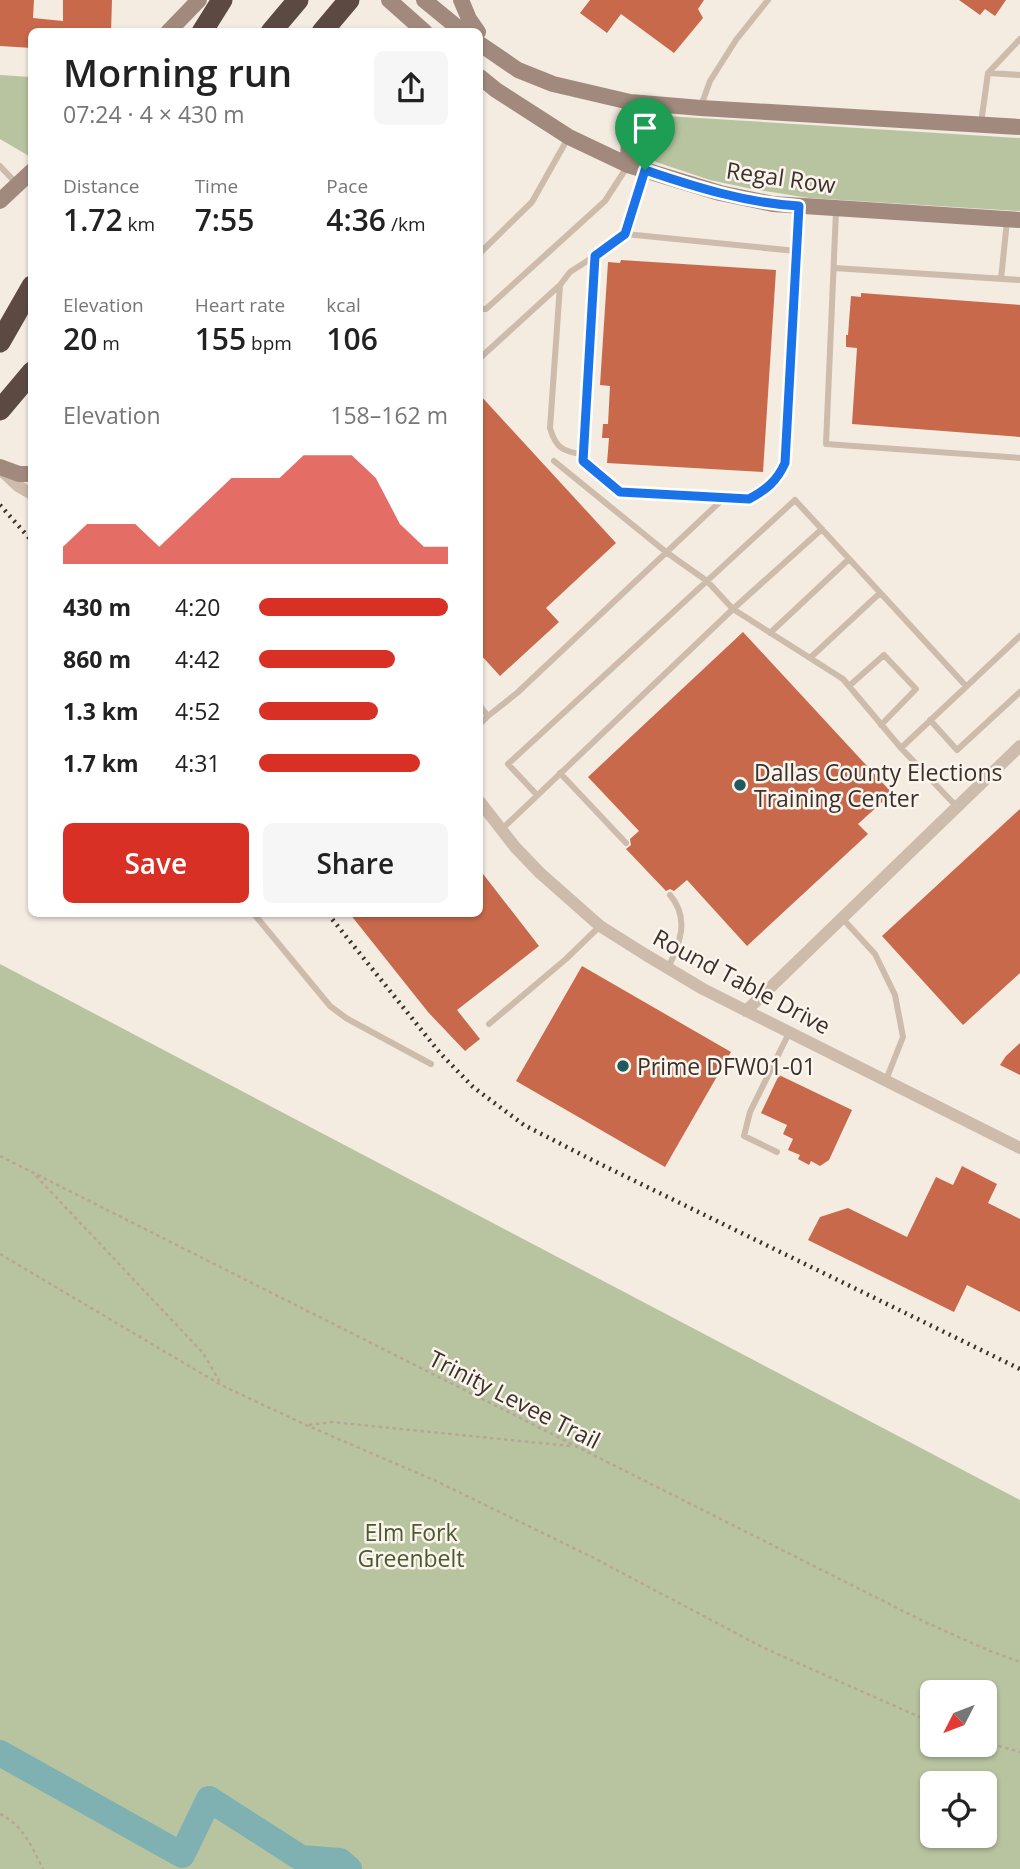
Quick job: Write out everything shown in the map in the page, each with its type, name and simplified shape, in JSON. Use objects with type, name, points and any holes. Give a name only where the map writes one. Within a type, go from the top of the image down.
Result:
[{"type":"highway","points":[[204,28],[222,0]]},
{"type":"highway","points":[[274,28],[298,0]]},
{"type":"highway","points":[[325,28],[348,1]]},
{"type":"highway","points":[[0,342],[28,293]]},
{"type":"highway","points":[[0,351],[28,319]]},
{"type":"highway","points":[[0,410],[28,377]]},
{"type":"main road","points":[[172,28],[199,0]]},
{"type":"main road","points":[[389,0],[417,28]]},
{"type":"main road","points":[[461,0],[476,28]]},
{"type":"main road","points":[[418,28],[431,2],[459,28]]},
{"type":"main road","points":[[483,36],[518,70]]},
{"type":"main road","points":[[483,46],[518,70],[553,84],[630,102],[1020,127]]},
{"type":"main road","name":"Regal Row","points":[[483,79],[569,137],[628,165],[719,193],[773,204],[1014,220]]},
{"type":"main road","points":[[628,165],[630,102]]},
{"type":"main road","points":[[0,201],[28,175]]},
{"type":"main road","points":[[0,468],[28,474]]},
{"type":"street","points":[[0,468],[18,486],[28,492]]},
{"type":"street","points":[[746,1011],[1020,746]]},
{"type":"street","name":"Round Table Drive","points":[[483,807],[540,873],[600,926],[703,989],[1020,1148]]},
{"type":"lane","points":[[701,108],[710,81],[736,40],[768,0]]},
{"type":"lane","points":[[981,125],[988,74],[1020,39]]},
{"type":"lane","points":[[988,74],[1020,75]]},
{"type":"lane","points":[[483,250],[532,202],[569,137]]},
{"type":"lane","points":[[483,309],[605,201],[628,165]]},
{"type":"lane","points":[[0,166],[17,185]]},
{"type":"lane","points":[[483,355],[560,285],[570,272],[625,234],[645,170]]},
{"type":"lane","points":[[595,256],[583,461],[620,492],[749,499],[764,491],[779,476],[785,463],[799,206]]},
{"type":"lane","points":[[836,208],[826,444],[1020,458]]},
{"type":"lane","points":[[1001,279],[1014,220]]},
{"type":"lane","points":[[625,234],[796,251]]},
{"type":"lane","points":[[834,268],[1020,280]]},
{"type":"lane","points":[[560,285],[550,428],[554,441],[565,452],[584,455]]},
{"type":"lane","points":[[554,461],[666,552],[707,581],[733,610],[843,679],[901,748],[957,807]]},
{"type":"lane","points":[[483,721],[517,693],[724,498]]},
{"type":"lane","points":[[537,795],[508,764],[796,500],[967,686]]},
{"type":"lane","points":[[501,830],[822,529]]},
{"type":"lane","points":[[770,633],[849,559]]},
{"type":"lane","points":[[810,658],[880,593]]},
{"type":"lane","points":[[901,748],[1020,636]]},
{"type":"lane","points":[[849,686],[884,654],[916,689],[881,725]]},
{"type":"lane","points":[[930,720],[957,750],[1020,692]]},
{"type":"lane","points":[[483,710],[488,716]]},
{"type":"lane","points":[[560,774],[626,844]]},
{"type":"lane","points":[[667,968],[679,946],[682,923],[677,903],[670,895]]},
{"type":"lane","points":[[256,917],[330,1006],[346,1018],[431,1064]]},
{"type":"lane","points":[[842,918],[875,954],[895,995],[903,1037],[886,1081]]},
{"type":"lane","points":[[489,1024],[566,959],[600,926]]},
{"type":"lane","points":[[777,1152],[744,1136],[750,1112],[789,1032]]},
{"type":"path","name":"Trinity Levee Trail","points":[[0,1156],[925,1622],[1020,1662]]},
{"type":"path","points":[[35,1174],[203,1353],[222,1385]]},
{"type":"path","points":[[0,1254],[222,1385],[306,1425],[436,1481],[594,1558],[764,1648],[920,1717]]},
{"type":"path","points":[[306,1425],[332,1422],[575,1446]]},
{"type":"path","points":[[998,1746],[1020,1752]]},
{"type":"path","points":[[0,1814],[11,1819],[27,1837],[43,1869]]},
{"type":"green space","points":[[0,75],[28,77],[28,155],[0,139]]},
{"type":"green space","points":[[666,116],[1020,138],[1020,211],[809,198],[710,180],[656,162],[651,156],[646,143],[649,130]]},
{"type":"green space","name":"Elm Fork Greenbelt","points":[[0,964],[1020,1500],[1020,1869],[0,1869]]},
{"type":"building","points":[[0,0],[34,0],[33,18],[63,21],[63,0],[112,0],[111,28],[28,28],[28,48],[0,46]]},
{"type":"building","points":[[590,0],[704,0],[698,9],[703,18],[674,53],[621,14],[607,33],[580,13]]},
{"type":"building","points":[[959,0],[1006,0],[995,16],[985,9],[980,15]]},
{"type":"building","points":[[621,260],[776,270],[763,472],[607,463],[609,438],[602,438],[603,424],[608,424],[610,386],[600,385],[608,262],[620,263]]},
{"type":"building","points":[[861,293],[1020,305],[1020,437],[852,424],[857,348],[846,347],[846,335],[851,296],[861,297]]},
{"type":"building","points":[[483,398],[616,543],[546,608],[559,622],[500,676],[483,657]]},
{"type":"building","name":"Dallas County Elections Training Center","points":[[743,632],[892,793],[858,824],[868,834],[747,946],[687,880],[674,891],[666,891],[626,849],[631,845],[630,839],[639,831],[588,777]]},
{"type":"building","points":[[1020,809],[1020,973],[963,1025],[882,936]]},
{"type":"building","points":[[483,874],[539,946],[457,1010],[480,1039],[465,1051],[428,1012],[352,917],[483,917]]},
{"type":"building","name":"Prime DFW01-01","points":[[582,966],[731,1052],[665,1167],[516,1081]]},
{"type":"building","points":[[1020,1043],[1020,1075],[1000,1065]]},
{"type":"building","points":[[779,1075],[852,1110],[829,1160],[820,1166],[811,1161],[809,1165],[798,1159],[800,1155],[788,1150],[793,1139],[783,1134],[787,1125],[761,1113]]},
{"type":"building","points":[[962,1166],[997,1184],[988,1203],[1020,1219],[1020,1312],[967,1285],[954,1312],[808,1240],[820,1217],[848,1208],[907,1237],[936,1177],[953,1185]]},
{"type":"waterway","points":[[0,1753],[182,1855],[209,1799],[301,1858],[340,1861],[349,1869]]},
{"type":"railway","points":[[0,505],[28,536]]},
{"type":"railway","points":[[330,917],[440,1053],[473,1087],[524,1125],[1020,1369]]},
{"type":"place","name":"Dallas County Elections Training Center","points":[[740,785]]},
{"type":"place","name":"Prime DFW01-01","points":[[623,1066]]},
{"type":"route","points":[[645,170],[719,193],[773,204],[799,206],[785,463],[779,476],[764,491],[749,499],[620,492],[583,461],[595,256],[625,234],[645,170]]}]
